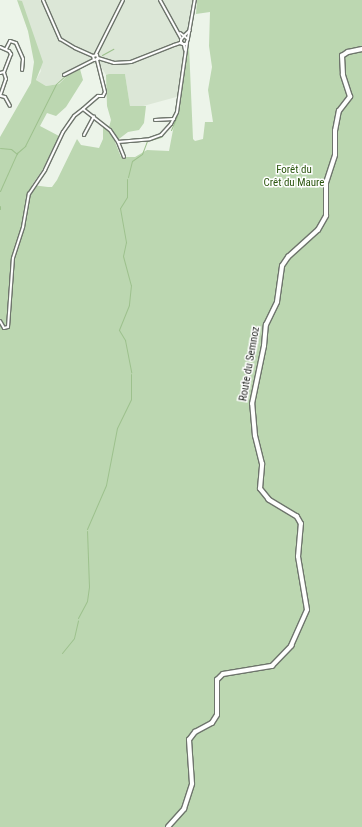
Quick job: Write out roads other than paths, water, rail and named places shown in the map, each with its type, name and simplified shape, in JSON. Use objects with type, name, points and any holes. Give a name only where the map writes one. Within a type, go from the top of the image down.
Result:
[{"type":"main road","name":"Route du Semnoz","points":[[168,827],[184,809],[193,781],[189,740],[195,732],[212,723],[217,715],[217,680],[222,675],[272,666],[290,648],[303,623],[308,604],[298,557],[301,524],[296,515],[270,500],[260,489],[259,482],[262,466],[255,436],[252,401],[264,346],[266,325],[277,302],[278,279],[282,266],[288,257],[318,230],[326,216],[326,184],[335,155],[335,131],[339,111],[350,97],[343,75],[342,56],[348,52],[362,49]]},
{"type":"street","points":[[43,0],[60,39],[70,46],[97,59],[114,62],[128,62],[174,45],[187,43]]},
{"type":"street","points":[[93,56],[96,54],[123,0]]},
{"type":"street","points":[[160,0],[178,31],[186,52]]},
{"type":"street","points":[[118,142],[155,138],[165,131],[174,119],[195,0]]},
{"type":"street","points":[[174,45],[190,30]]},
{"type":"street","points":[[178,31],[188,39]]},
{"type":"street","points":[[6,49],[10,41],[16,43],[23,59],[22,70]]},
{"type":"street","points":[[0,48],[6,49],[11,54],[4,73],[6,79],[1,96],[5,97],[10,106]]},
{"type":"street","points":[[0,321],[4,328],[8,327],[12,259],[23,227],[29,194],[45,170],[63,132],[73,117],[98,96],[103,96],[105,92],[96,54]]},
{"type":"street","points":[[64,75],[97,59]]},
{"type":"street","points":[[83,109],[94,116],[110,130],[118,142],[124,157]]},
{"type":"street","points":[[84,135],[94,116]]},
{"type":"street","points":[[155,120],[174,119]]},
{"type":"waterway","points":[[102,55],[113,49]]},
{"type":"waterway","points":[[0,191],[17,153],[25,146],[56,84],[67,74]]},
{"type":"waterway","points":[[171,130],[177,116]]},
{"type":"waterway","points":[[128,177],[132,161],[142,154],[147,141],[161,137]]},
{"type":"waterway","points":[[0,148],[11,149],[17,154]]},
{"type":"waterway","points":[[127,179],[127,197],[120,208],[126,242],[123,256],[131,285],[129,305],[119,330],[125,340],[131,372]]},
{"type":"waterway","points":[[87,529],[106,485],[117,428],[131,399],[131,374]]},
{"type":"waterway","points":[[78,618],[87,601],[89,587],[87,531]]},
{"type":"waterway","points":[[62,653],[74,638],[78,620]]},
{"type":"park label","name":"Forêt du Crêt du Maure","points":[[294,177]]}]
